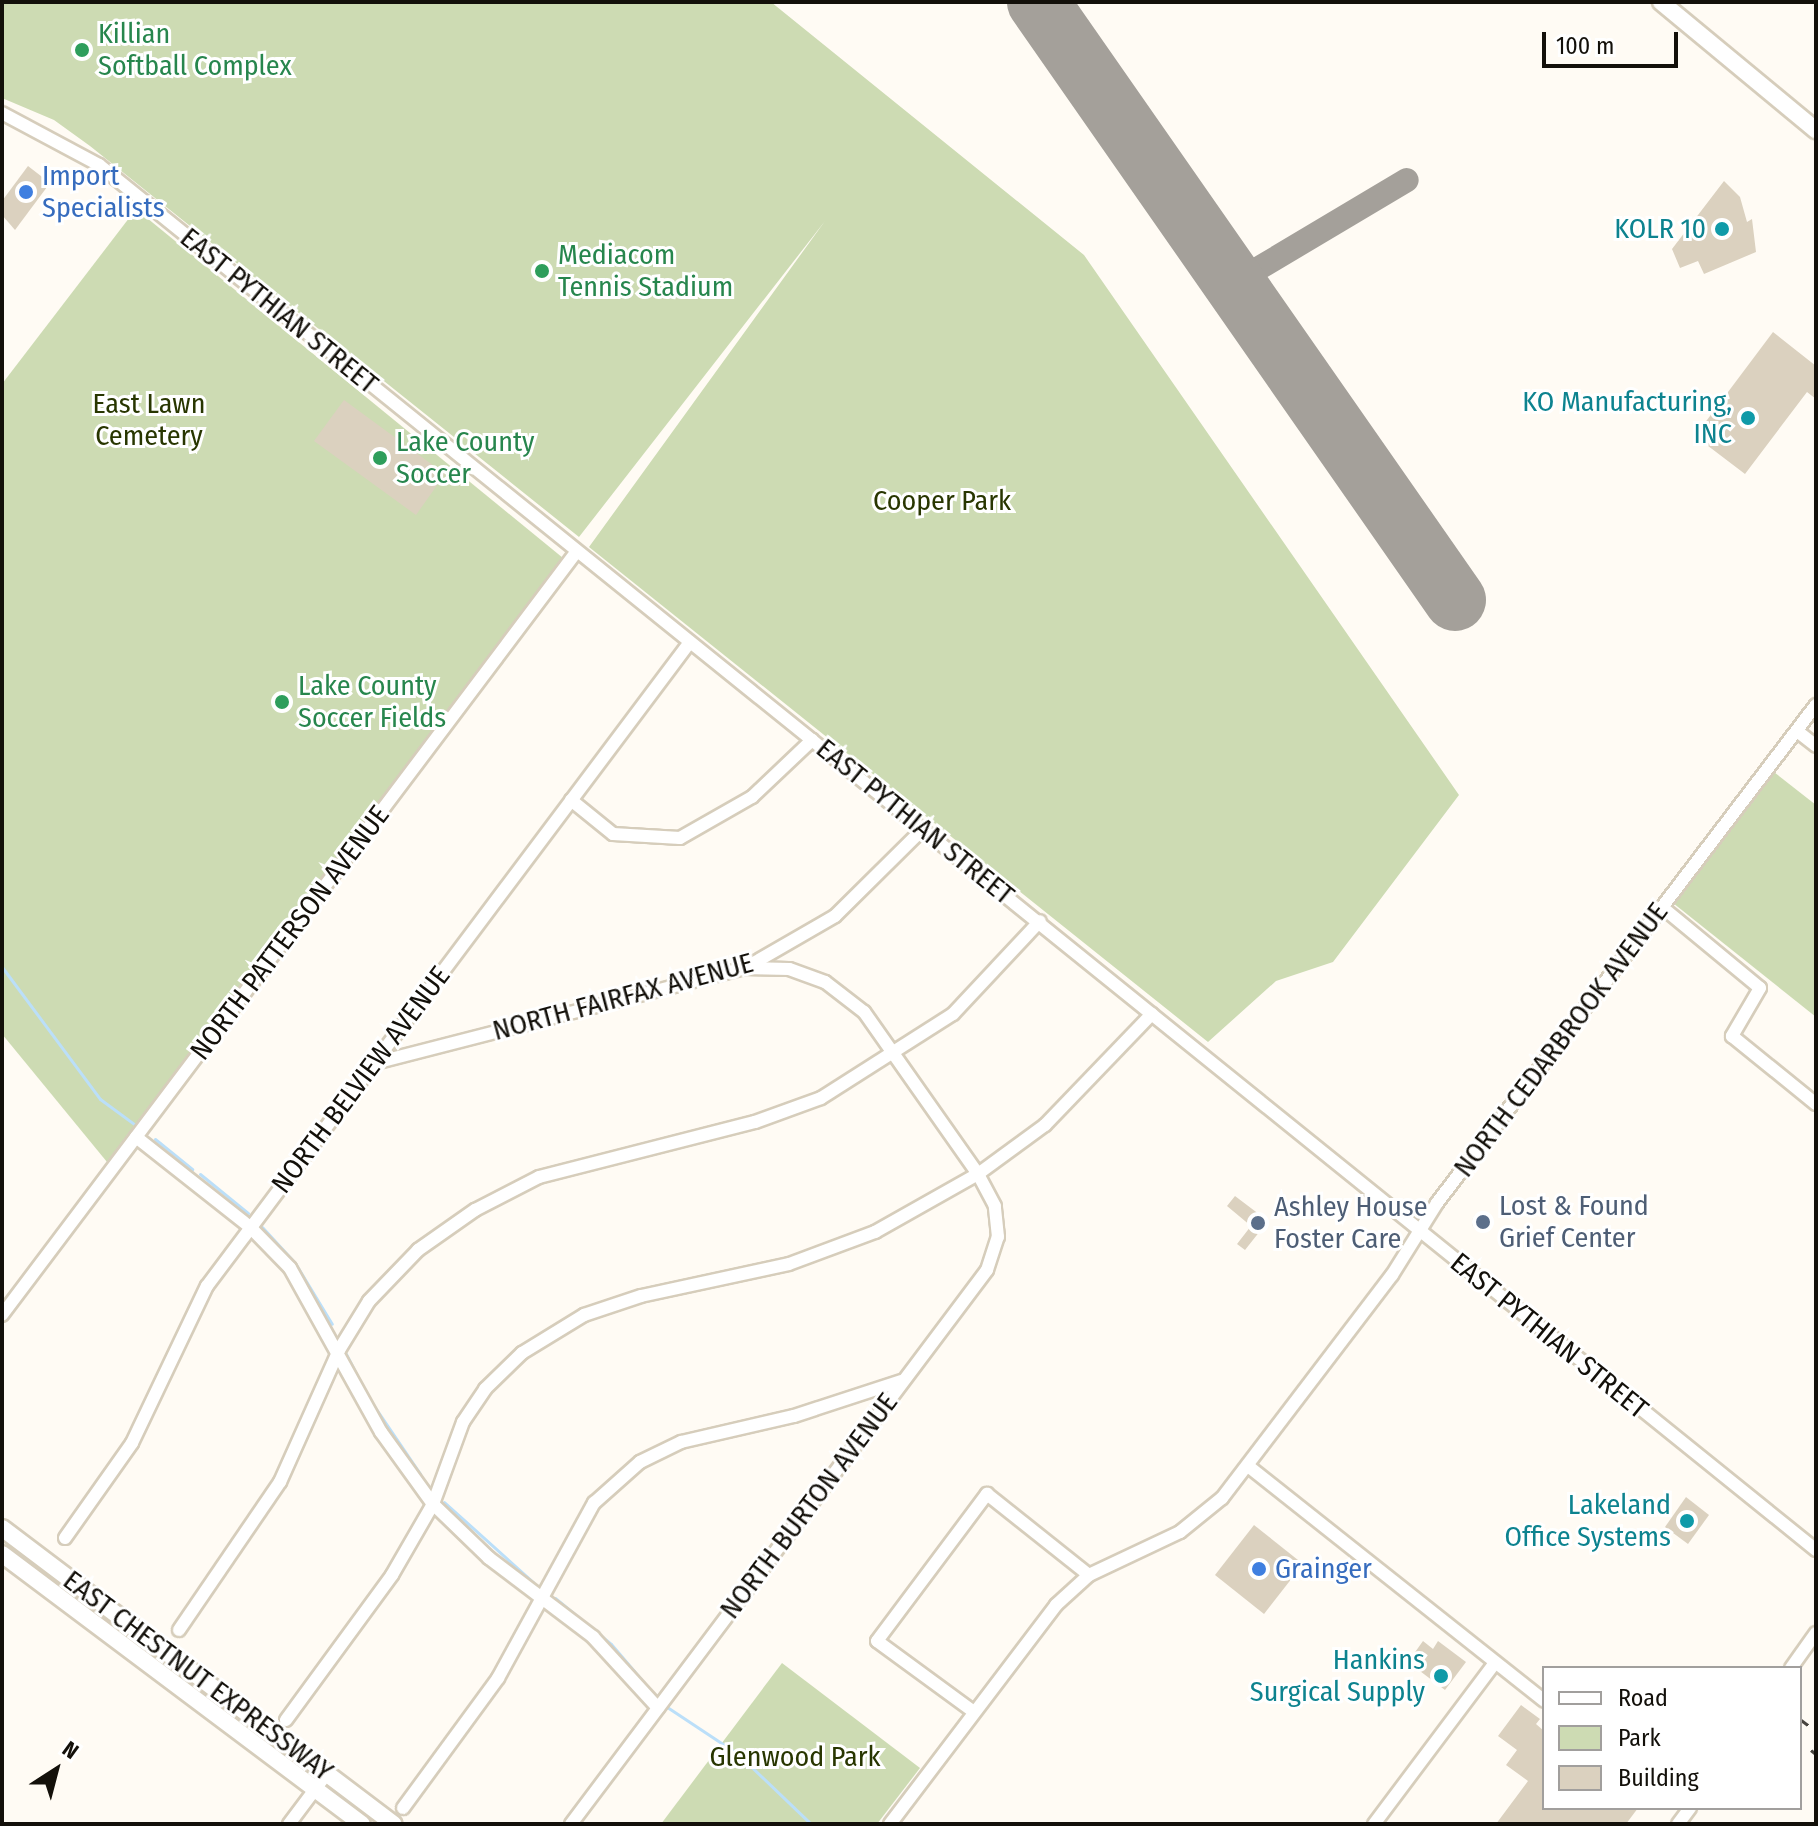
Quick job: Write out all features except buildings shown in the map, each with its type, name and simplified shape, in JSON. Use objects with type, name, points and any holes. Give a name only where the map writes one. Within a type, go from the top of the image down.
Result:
[{"type":"main road","points":[[1661,2],[1816,130]]},
{"type":"main road","name":"EAST CHESTNUT EXPRESSWAY","points":[[2,1528],[394,1824]]},
{"type":"main road","name":"EAST CHESTNUT EXPRESSWAY","points":[[2,1554],[362,1824]]},
{"type":"street","name":"EAST PYTHIAN STREET","points":[[2,113],[99,165],[1816,1550]]},
{"type":"street","name":"NORTH PATTERSON AVENUE","points":[[2,1315],[577,551]]},
{"type":"street","name":"NORTH BELVIEW AVENUE","points":[[65,1538],[132,1443],[195,1307],[250,1227],[690,642]]},
{"type":"street","name":"NORTH CEDARBROOK AVENUE","points":[[890,1824],[1043,1619],[1089,1575],[1195,1522],[1248,1466],[1420,1230],[1816,705]]},
{"type":"street","points":[[1797,731],[1816,746]]},
{"type":"street","points":[[571,800],[613,834],[680,838],[752,797],[812,740]]},
{"type":"street","name":"NORTH FAIRFAX AVENUE","points":[[375,1063],[745,968],[779,951],[880,878],[923,829]]},
{"type":"street","points":[[1662,907],[1760,988],[1732,1036],[1816,1104]]},
{"type":"street","points":[[179,1630],[280,1482],[339,1350],[369,1301],[418,1250],[475,1210],[539,1177],[603,1156],[755,1122],[821,1098],[896,1055],[953,1014],[1040,921]]},
{"type":"street","points":[[779,951],[789,969]]},
{"type":"street","name":"NORTH BURTON AVENUE","points":[[571,1824],[987,1270],[998,1237],[995,1206],[978,1174],[864,1012],[825,982],[789,969],[745,968]]},
{"type":"street","points":[[286,1720],[392,1575],[433,1504],[463,1422],[485,1389],[522,1353],[584,1315],[641,1296],[789,1264],[875,1232],[978,1174],[1045,1125],[1152,1014]]},
{"type":"street","points":[[136,1137],[250,1227],[290,1268],[339,1350],[381,1432],[433,1504],[593,1637],[658,1708]]},
{"type":"street","points":[[403,1808],[498,1678],[594,1503],[640,1462],[681,1442],[903,1380]]},
{"type":"street","points":[[868,1392],[882,1408]]},
{"type":"street","points":[[1248,1466],[1542,1699]]},
{"type":"street","points":[[974,1712],[877,1641],[987,1494],[1089,1575]]},
{"type":"street","points":[[1792,1666],[1816,1633]]},
{"type":"street","points":[[1374,1824],[1495,1663]]},
{"type":"street","points":[[289,1824],[328,1772]]},
{"type":"green space","name":"Cooper Park","points":[[2,2],[771,2],[1084,255],[1459,795],[1333,962],[1276,981],[1208,1042],[589,547],[825,221],[579,537],[90,146],[54,120],[2,98]]},
{"type":"green space","name":"Lake County Soccer Fields","points":[[136,209],[563,558],[107,1162],[2,1034],[2,384]]},
{"type":"green space","points":[[1774,772],[1816,805],[1816,1017],[1673,903]]},
{"type":"green space","name":"Glenwood Park","points":[[782,1663],[920,1768],[877,1824],[661,1824]]},
{"type":"waterway","points":[[2,967],[100,1099],[134,1124]]},
{"type":"waterway","points":[[155,1139],[192,1169]]},
{"type":"waterway","points":[[200,1174],[248,1213]]},
{"type":"waterway","points":[[262,1227],[295,1263],[332,1324]]},
{"type":"waterway","points":[[346,1354],[366,1393]]},
{"type":"waterway","points":[[372,1403],[420,1474]]},
{"type":"waterway","points":[[444,1502],[533,1582]]},
{"type":"waterway","points":[[555,1598],[611,1644],[652,1692]]},
{"type":"waterway","points":[[667,1707],[738,1754],[811,1824]]},
{"type":"taxiway","points":[[1234,283],[1407,180]]},
{"type":"runway","points":[[1038,2],[1455,600]]},
{"type":"railway","points":[[1802,1720],[1816,1731]]},
{"type":"railway","points":[[1811,1750],[1816,1754]]},
{"type":"place","name":"Killian Softball Complex","points":[[82,50]]},
{"type":"place","name":"Import Specialists","points":[[26,192]]},
{"type":"place","name":"KOLR 10","points":[[1722,229]]},
{"type":"place","name":"Mediacom Tennis Stadium","points":[[542,271]]},
{"type":"place","name":"KO Manufacturing, INC","points":[[1748,418]]},
{"type":"place","name":"Lake County Soccer","points":[[380,458]]},
{"type":"place","name":"Lake County Soccer Fields","points":[[282,702]]},
{"type":"place","name":"Lost & Found Grief Center","points":[[1483,1222]]},
{"type":"place","name":"Ashley House Foster Care","points":[[1258,1223]]},
{"type":"place","name":"Lakeland Office Systems","points":[[1687,1521]]},
{"type":"place","name":"Grainger","points":[[1259,1569]]},
{"type":"place","name":"Hankins Surgical Supply","points":[[1441,1676]]},
{"type":"park label","name":"East Lawn Cemetery","points":[[149,420]]}]
